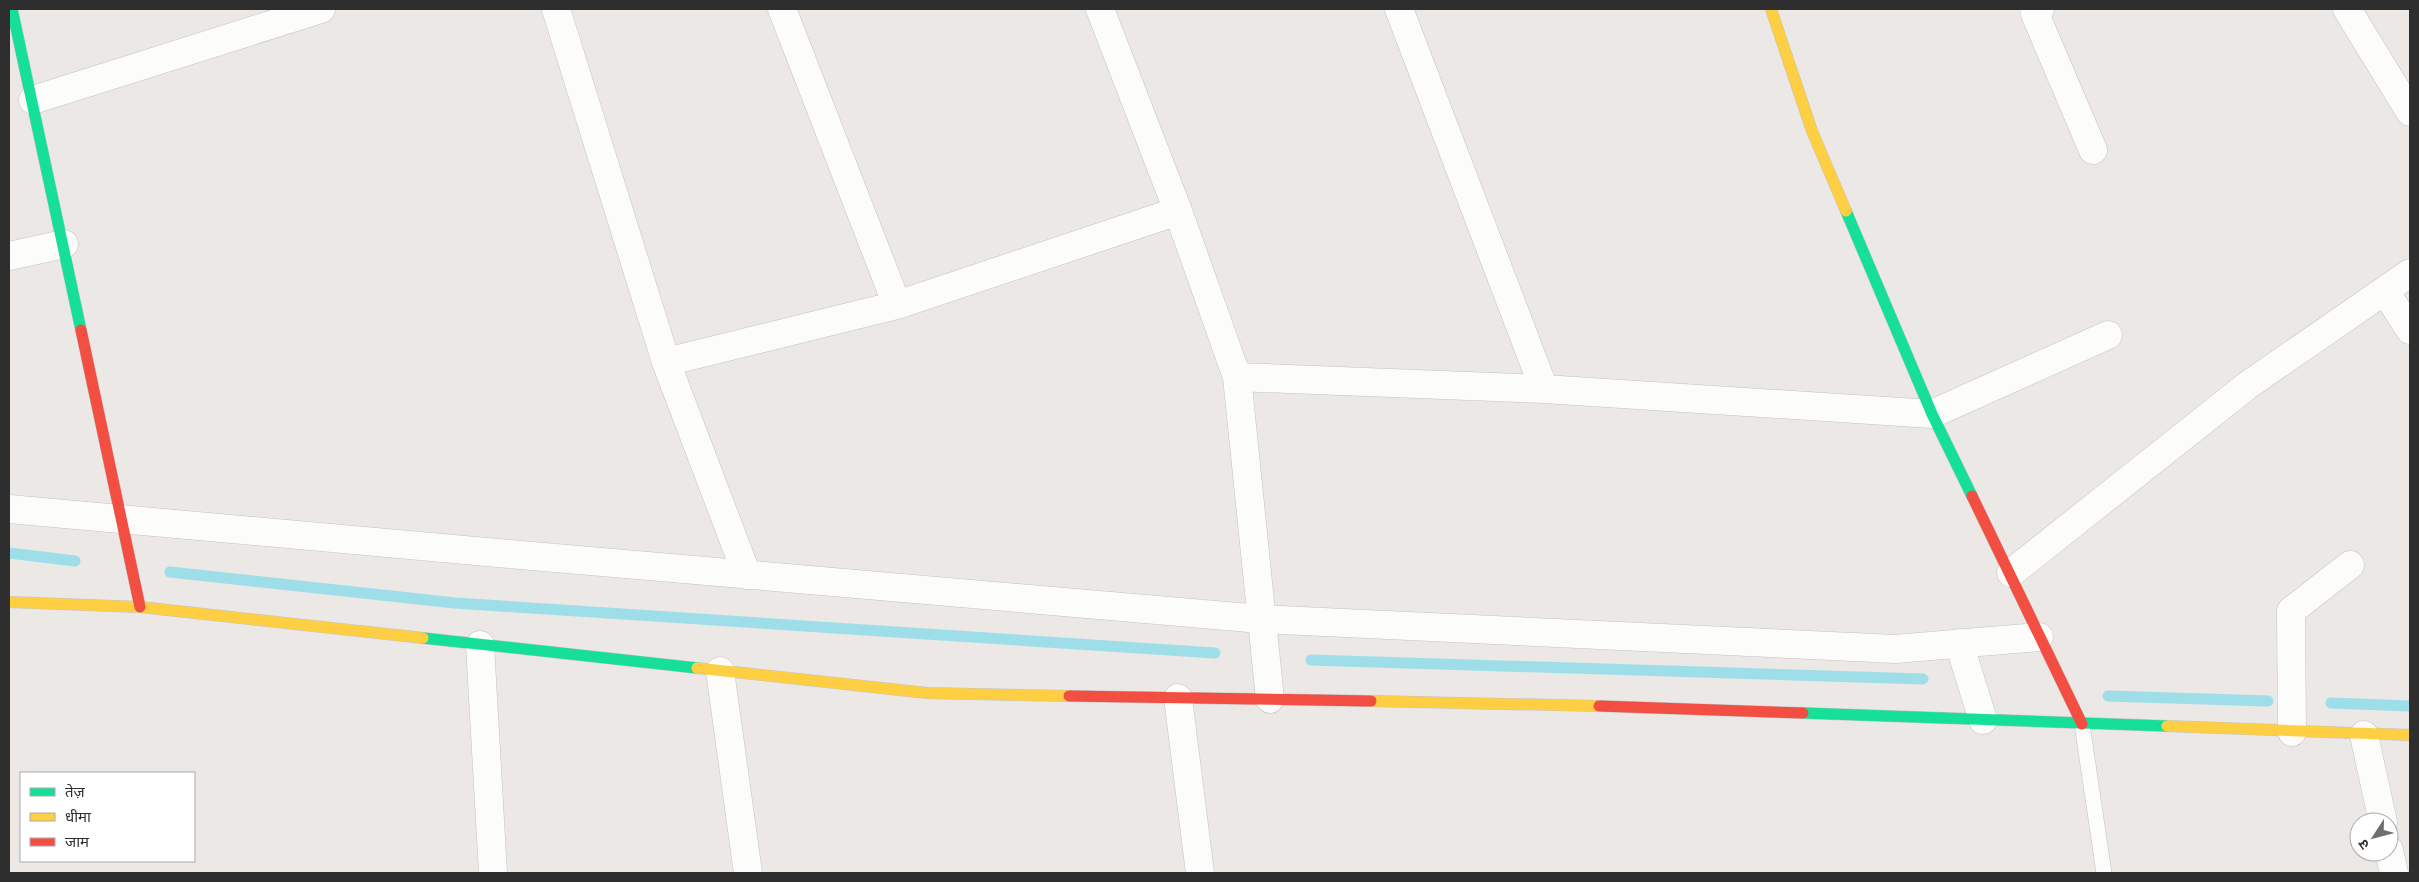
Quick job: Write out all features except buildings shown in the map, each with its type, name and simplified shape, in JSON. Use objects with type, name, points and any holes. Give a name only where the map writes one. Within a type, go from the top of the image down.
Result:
[{"type":"main road","points":[[1771,9],[1812,131],[1932,414],[2011,573],[2082,724]]},
{"type":"main road","points":[[12,15],[33,100],[140,607]]},
{"type":"main road","points":[[9,602],[140,607],[927,693],[1546,704],[2364,735],[2410,735]]},
{"type":"street","points":[[33,100],[321,9]]},
{"type":"street","points":[[556,9],[666,362],[748,575]]},
{"type":"street","points":[[782,9],[898,305]]},
{"type":"street","points":[[1100,9],[1178,211],[1237,377],[1270,699]]},
{"type":"street","points":[[1399,9],[1544,389]]},
{"type":"street","points":[[2040,9],[2035,14],[2093,150]]},
{"type":"street","points":[[2347,9],[2410,112]]},
{"type":"street","points":[[666,362],[898,305],[1178,211]]},
{"type":"street","points":[[9,256],[64,244]]},
{"type":"street","points":[[2011,573],[2248,385],[2410,273]]},
{"type":"street","points":[[2385,291],[2410,330]]},
{"type":"street","points":[[1237,377],[1544,389],[1932,414],[2108,335]]},
{"type":"street","points":[[9,508],[122,520],[1262,619],[1895,649],[2040,637]]},
{"type":"street","points":[[2292,732],[2291,611],[2350,565]]},
{"type":"street","points":[[1960,644],[1983,720]]},
{"type":"street","points":[[480,645],[493,873]]},
{"type":"street","points":[[720,671],[748,873]]},
{"type":"street","points":[[1178,698],[1200,873]]},
{"type":"street","points":[[2364,735],[2381,812]]},
{"type":"lane","points":[[2082,724],[2104,873]]},
{"type":"waterway","points":[[9,553],[75,561]]},
{"type":"waterway","points":[[170,572],[455,603],[1215,653]]},
{"type":"waterway","points":[[1311,660],[1923,679]]},
{"type":"waterway","points":[[2108,696],[2268,701]]},
{"type":"waterway","points":[[2331,703],[2410,706]]},
{"type":"traffic: fast","points":[[12,9],[81,330]]},
{"type":"traffic: fast","points":[[1846,211],[1932,414],[1972,496]]},
{"type":"traffic: fast","points":[[423,638],[697,668]]},
{"type":"traffic: fast","points":[[1803,713],[2167,726]]},
{"type":"traffic: slow","points":[[1771,9],[1812,131],[1846,211]]},
{"type":"traffic: slow","points":[[9,602],[140,607],[423,638]]},
{"type":"traffic: slow","points":[[697,668],[927,693],[1069,696]]},
{"type":"traffic: slow","points":[[1371,701],[1599,706]]},
{"type":"traffic: slow","points":[[2167,726],[2410,735]]},
{"type":"traffic: jam","points":[[81,330],[140,607]]},
{"type":"traffic: jam","points":[[1972,496],[2082,724]]},
{"type":"traffic: jam","points":[[1069,696],[1371,701]]},
{"type":"traffic: jam","points":[[1599,706],[1803,713]]}]
